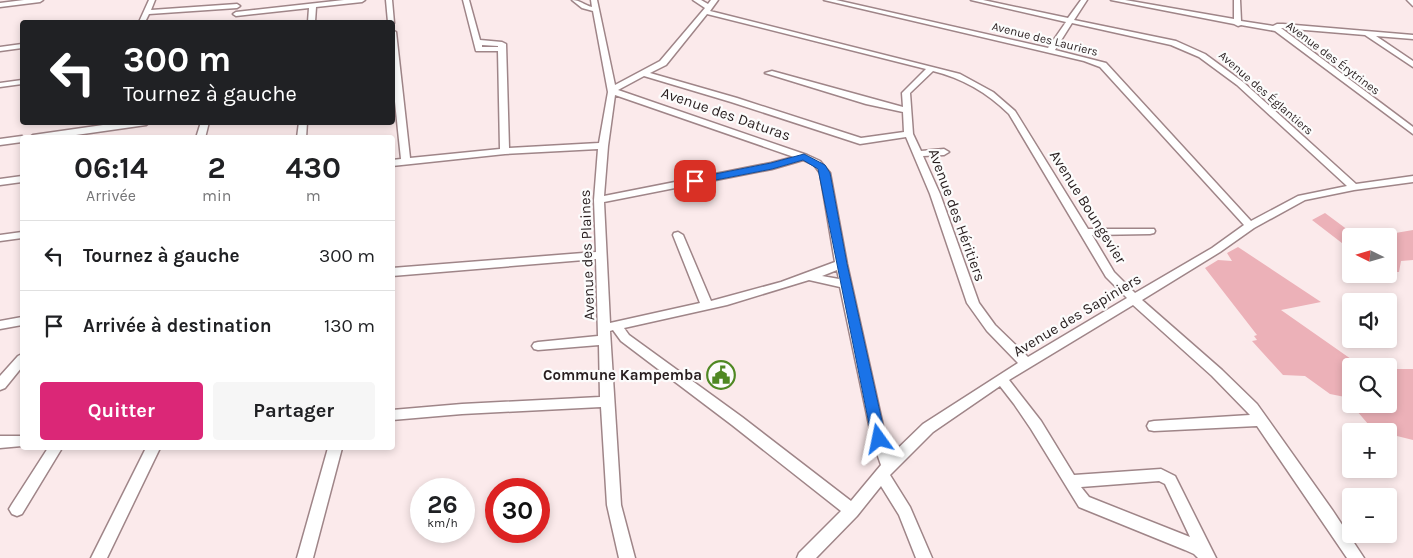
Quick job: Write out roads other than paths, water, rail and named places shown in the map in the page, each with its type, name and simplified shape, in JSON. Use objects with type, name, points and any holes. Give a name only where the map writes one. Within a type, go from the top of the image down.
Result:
[{"type":"street","points":[[0,5],[18,1],[40,0]]},
{"type":"street","points":[[143,20],[152,0]]},
{"type":"street","points":[[236,14],[362,0]]},
{"type":"street","points":[[389,0],[392,20]]},
{"type":"street","points":[[466,0],[479,49],[502,49],[505,150]]},
{"type":"street","points":[[575,0],[583,6],[596,10]]},
{"type":"street","points":[[594,0],[612,91],[663,63],[710,7]]},
{"type":"street","name":"Avenue Boungevier","points":[[696,0],[710,7],[948,72],[974,82],[996,97],[1012,113],[1110,274],[1135,300],[1217,373],[1262,420],[1356,558]]},
{"type":"street","name":"Avenue des Lauriers","points":[[828,0],[1092,60],[1106,68],[1250,226]]},
{"type":"street","name":"Avenue des Églantiers","points":[[974,0],[1173,43],[1204,55],[1240,84],[1354,188]]},
{"type":"street","points":[[1050,51],[1084,0]]},
{"type":"street","name":"Avenue des Érytrines","points":[[1114,0],[1238,24],[1277,29],[1413,131]]},
{"type":"street","points":[[1237,0],[1238,24]]},
{"type":"street","points":[[1410,0],[1413,4]]},
{"type":"street","points":[[147,12],[238,3],[234,20]]},
{"type":"street","points":[[312,20],[313,5]]},
{"type":"street","points":[[1277,29],[1277,26],[1282,26],[1413,37]]},
{"type":"street","points":[[1367,33],[1413,65]]},
{"type":"street","points":[[0,49],[20,46]]},
{"type":"street","points":[[395,60],[406,161]]},
{"type":"street","name":"Avenue des Héritiers","points":[[930,68],[906,93],[909,134],[943,216],[973,304],[982,318],[1002,341],[1027,364]]},
{"type":"street","points":[[769,73],[869,102],[908,111]]},
{"type":"street","points":[[644,74],[734,100],[860,141],[909,134]]},
{"type":"street","points":[[0,85],[20,82]]},
{"type":"street","name":"Avenue des Plaines","points":[[612,91],[603,146],[599,200],[601,255],[608,331],[607,402],[614,505],[627,558]]},
{"type":"street","name":"Avenue des Daturas","points":[[612,91],[804,157],[817,163],[825,173],[841,264],[886,471],[924,558]]},
{"type":"street","points":[[54,135],[125,125]]},
{"type":"street","points":[[0,142],[20,139]]},
{"type":"street","points":[[395,163],[505,150],[603,146]]},
{"type":"street","points":[[918,154],[944,152]]},
{"type":"street","points":[[599,200],[772,166],[804,157]]},
{"type":"street","points":[[0,182],[20,179]]},
{"type":"street","name":"Avenue des Sapiniers","points":[[805,558],[852,511],[886,471],[928,428],[1001,379],[1135,300],[1216,250],[1250,226],[1302,198],[1413,179]]},
{"type":"street","points":[[1084,232],[1150,231]]},
{"type":"street","points":[[0,238],[20,234]]},
{"type":"street","points":[[678,235],[707,305]]},
{"type":"street","points":[[395,272],[601,255]]},
{"type":"street","points":[[538,346],[608,331],[707,305],[810,277],[841,264]]},
{"type":"street","points":[[810,277],[846,284]]},
{"type":"street","points":[[0,325],[20,322]]},
{"type":"street","points":[[608,331],[625,338],[737,421],[852,511]]},
{"type":"street","points":[[0,385],[20,361]]},
{"type":"street","points":[[1001,379],[1027,413],[1084,502],[1191,545],[1207,556]]},
{"type":"street","points":[[395,415],[462,409],[607,402]]},
{"type":"street","points":[[1154,426],[1262,420]]},
{"type":"street","points":[[0,442],[20,441]]},
{"type":"street","points":[[17,509],[54,450]]},
{"type":"street","points":[[99,558],[152,450]]},
{"type":"street","points":[[305,558],[334,450]]},
{"type":"street","points":[[1070,482],[1162,475],[1166,477],[1170,480],[1207,556]]},
{"type":"place","name":"Commune Kampemba","points":[[721,375]]}]
